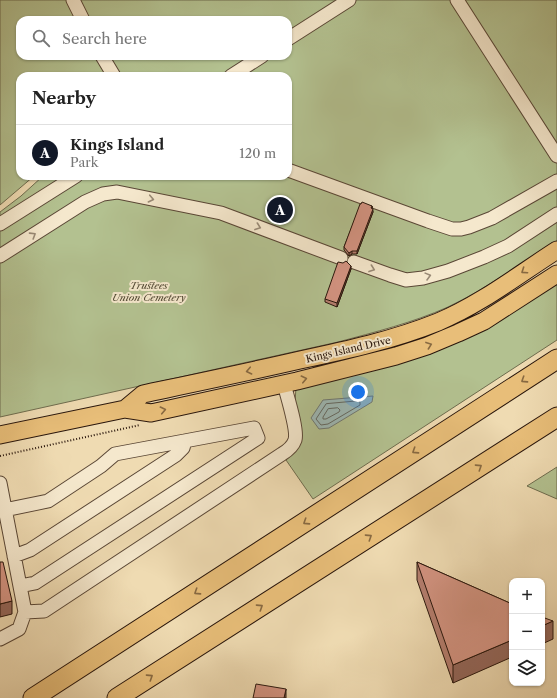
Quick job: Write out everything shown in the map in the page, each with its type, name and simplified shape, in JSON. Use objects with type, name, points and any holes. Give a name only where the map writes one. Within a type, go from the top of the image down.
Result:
[{"type":"highway","points":[[33,698],[557,359]]},
{"type":"highway","points":[[117,698],[557,417]]},
{"type":"main road","name":"Kings Island Drive","points":[[124,409],[143,394],[342,351],[388,340],[416,330],[439,321],[492,294],[557,250]]},
{"type":"main road","name":"Kings Island Drive","points":[[0,435],[124,409],[151,413],[361,366],[427,346],[484,321],[557,274]]},
{"type":"lane","points":[[73,0],[81,16]]},
{"type":"lane","points":[[292,36],[349,0]]},
{"type":"lane","points":[[457,0],[557,156]]},
{"type":"lane","points":[[104,60],[112,72]]},
{"type":"lane","points":[[237,72],[256,60]]},
{"type":"lane","points":[[292,171],[428,221],[461,229],[492,218],[557,182]]},
{"type":"lane","points":[[0,224],[70,180]]},
{"type":"lane","points":[[0,256],[85,202],[104,194],[117,192],[221,213],[341,258]]},
{"type":"lane","points":[[354,262],[406,280],[423,278],[448,271],[508,246],[557,214]]},
{"type":"lane","points":[[25,612],[44,612],[282,454],[290,447],[295,440],[295,428],[284,384]]},
{"type":"lane","points":[[3,510],[48,501],[101,466],[115,454],[254,428],[258,438],[35,583],[20,586]]},
{"type":"lane","points":[[14,556],[30,550],[176,455],[183,448],[185,441]]},
{"type":"lane","points":[[0,483],[3,510],[25,612],[19,629],[0,639]]},
{"type":"path","points":[[0,456],[11,454]]},
{"type":"green space","name":"Trustees Union Cemetery","points":[[0,0],[557,0],[557,241],[503,276],[462,300],[421,318],[338,342],[0,417],[0,212],[39,180],[292,180],[292,72],[16,72],[16,180],[29,180],[0,205]]},
{"type":"green space","points":[[557,281],[557,340],[313,499],[286,460],[296,451],[300,444],[295,403],[296,387],[373,370],[417,358],[462,338]]},
{"type":"green space","points":[[557,467],[557,499],[527,486]]},
{"type":"water","points":[[373,396],[372,402],[329,428],[319,429],[311,418],[323,400]]},
{"type":"building","points":[[362,202],[372,206],[371,208],[373,209],[357,251],[352,251],[349,253],[344,247]]},
{"type":"building","points":[[346,261],[351,266],[337,303],[325,299],[338,262],[343,263]]},
{"type":"building","points":[[0,562],[3,562],[12,601],[0,604]]},
{"type":"building","points":[[417,562],[509,603],[509,641],[453,665]]},
{"type":"building","points":[[545,618],[553,621],[545,625]]},
{"type":"building","points":[[256,684],[286,689],[284,698],[253,698]]},
{"type":"place","name":"Kings Island","points":[[280,210]]}]
